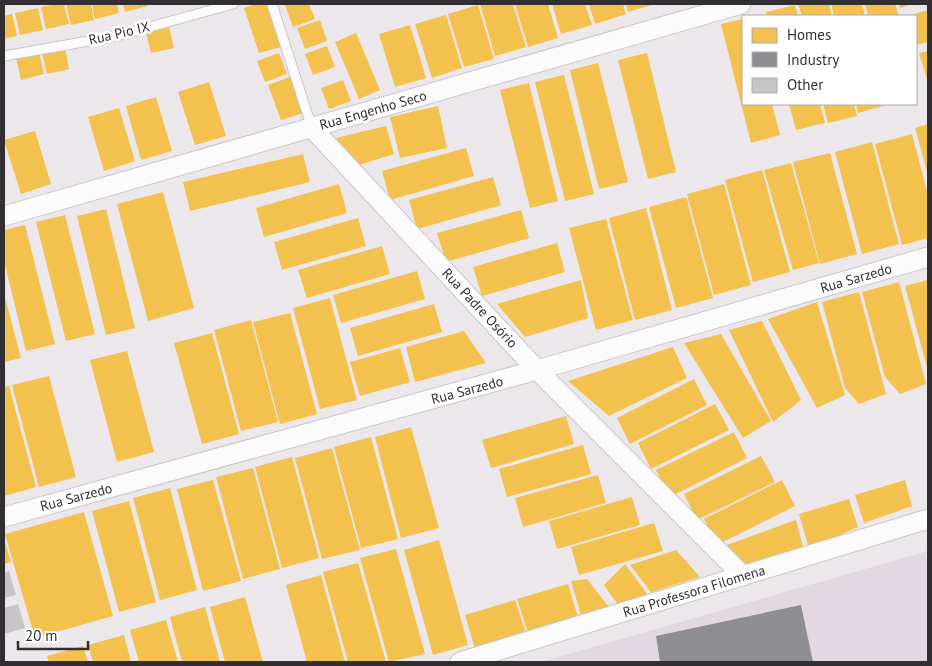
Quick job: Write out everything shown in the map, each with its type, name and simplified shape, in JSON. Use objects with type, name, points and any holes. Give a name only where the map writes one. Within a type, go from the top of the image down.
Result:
[{"type":"street","name":"Rua Engenho Seco","points":[[4,216],[741,4]]},
{"type":"street","name":"Rua Padre Osório","points":[[312,128],[537,370],[743,576]]},
{"type":"street","name":"Rua Sarzedo","points":[[4,517],[537,370],[928,257]]},
{"type":"street","name":"Rua Professora Filomena","points":[[460,662],[928,519]]},
{"type":"lane","name":"Rua Pio IX","points":[[4,56],[117,36],[233,4]]},
{"type":"lane","name":"Rua Padre Osório","points":[[272,4],[312,128]]},
{"type":"shaded area","points":[[928,551],[928,662],[541,662]]},
{"type":"building: Homes","points":[[64,4],[69,24],[46,29],[41,7]]},
{"type":"building: Homes","points":[[66,4],[91,4],[94,20],[71,25]]},
{"type":"building: Homes","points":[[92,4],[117,4],[119,13],[95,19]]},
{"type":"building: Homes","points":[[123,4],[147,4],[148,6],[125,12]]},
{"type":"building: Homes","points":[[257,4],[266,4],[281,47],[259,53],[244,8]]},
{"type":"building: Homes","points":[[309,4],[315,19],[293,27],[285,5]]},
{"type":"building: Homes","points":[[480,4],[513,4],[526,47],[495,56]]},
{"type":"building: Homes","points":[[515,4],[548,4],[558,38],[528,47]]},
{"type":"building: Homes","points":[[552,4],[585,4],[592,25],[561,34]]},
{"type":"building: Homes","points":[[589,4],[623,4],[626,14],[595,24]]},
{"type":"building: Homes","points":[[626,4],[655,4],[628,12]]},
{"type":"building: Homes","points":[[798,4],[829,4],[832,15],[802,15]]},
{"type":"building: Homes","points":[[831,4],[862,4],[865,15],[834,15]]},
{"type":"building: Homes","points":[[865,4],[895,4],[899,15],[868,15]]},
{"type":"building: Homes","points":[[899,4],[912,4],[900,8]]},
{"type":"building: Homes","points":[[478,5],[494,59],[464,67],[448,14]]},
{"type":"building: Homes","points":[[795,5],[798,15],[767,15],[766,12]]},
{"type":"building: Homes","points":[[38,8],[43,30],[20,35],[15,13]]},
{"type":"building: Homes","points":[[928,10],[928,42],[917,45],[917,15],[911,15]]},
{"type":"building: Homes","points":[[12,14],[17,36],[4,39],[4,16]]},
{"type":"building: Homes","points":[[446,15],[462,68],[432,78],[415,24]]},
{"type":"building: Homes","points":[[742,19],[742,105],[772,105],[780,135],[751,143],[721,24]]},
{"type":"building: Homes","points":[[320,20],[327,41],[305,49],[297,28]]},
{"type":"building: Homes","points":[[410,25],[426,78],[395,87],[379,34]]},
{"type":"building: Homes","points":[[169,27],[174,48],[151,53],[146,32]]},
{"type":"building: Homes","points":[[356,33],[380,90],[359,99],[335,42]]},
{"type":"building: Homes","points":[[327,46],[335,67],[313,75],[305,54]]},
{"type":"building: Homes","points":[[65,47],[69,69],[47,74],[42,52]]},
{"type":"building: Homes","points":[[928,51],[928,83],[919,53]]},
{"type":"building: Homes","points":[[39,52],[44,74],[21,80],[16,57]]},
{"type":"building: Homes","points":[[279,53],[287,74],[265,82],[257,61]]},
{"type":"building: Homes","points":[[647,53],[676,172],[648,179],[618,60]]},
{"type":"building: Homes","points":[[598,63],[628,182],[599,189],[570,70]]},
{"type":"building: Homes","points":[[564,75],[594,194],[565,201],[535,82]]},
{"type":"building: Homes","points":[[290,77],[303,113],[281,120],[268,85]]},
{"type":"building: Homes","points":[[343,80],[351,101],[329,109],[321,88]]},
{"type":"building: Homes","points":[[209,82],[226,136],[195,145],[178,92]]},
{"type":"building: Homes","points":[[529,83],[558,201],[530,208],[500,90]]},
{"type":"building: Homes","points":[[156,97],[172,151],[141,160],[126,106]]},
{"type":"building: Homes","points":[[789,105],[820,105],[825,123],[796,130]]},
{"type":"building: Homes","points":[[823,105],[854,105],[857,116],[828,123]]},
{"type":"building: Homes","points":[[856,105],[886,105],[858,113]]},
{"type":"building: Homes","points":[[438,106],[447,148],[400,158],[390,117]]},
{"type":"building: Homes","points":[[119,108],[135,161],[104,171],[88,117]]},
{"type":"building: Homes","points":[[928,124],[928,175],[915,128]]},
{"type":"building: Homes","points":[[386,126],[394,154],[359,165],[336,138]]},
{"type":"building: Homes","points":[[35,131],[51,184],[21,194],[4,140]]},
{"type":"building: Homes","points":[[912,134],[928,195],[928,238],[902,245],[875,144]]},
{"type":"building: Homes","points":[[872,142],[899,244],[862,254],[835,152]]},
{"type":"building: Homes","points":[[466,148],[474,176],[390,200],[382,171]]},
{"type":"building: Homes","points":[[830,153],[857,254],[820,264],[793,162]]},
{"type":"building: Homes","points":[[303,154],[310,182],[190,211],[183,182]]},
{"type":"building: Homes","points":[[791,163],[819,263],[793,270],[764,170]]},
{"type":"building: Homes","points":[[762,170],[790,272],[753,282],[725,180]]},
{"type":"building: Homes","points":[[493,177],[501,205],[417,229],[409,200]]},
{"type":"building: Homes","points":[[339,184],[347,213],[264,237],[256,208]]},
{"type":"building: Homes","points":[[724,184],[751,285],[714,295],[687,194]]},
{"type":"building: Homes","points":[[163,192],[194,308],[148,321],[117,204]]},
{"type":"building: Homes","points":[[686,197],[713,298],[676,308],[649,207]]},
{"type":"building: Homes","points":[[646,208],[672,310],[635,320],[609,218]]},
{"type":"building: Homes","points":[[106,209],[135,328],[106,335],[77,216]]},
{"type":"building: Homes","points":[[521,210],[529,238],[446,262],[437,233]]},
{"type":"building: Homes","points":[[65,215],[95,334],[66,341],[36,222]]},
{"type":"building: Homes","points":[[358,218],[366,246],[282,270],[274,242]]},
{"type":"building: Homes","points":[[606,219],[633,320],[596,330],[569,228]]},
{"type":"building: Homes","points":[[25,225],[55,344],[26,351],[4,261],[4,230]]},
{"type":"building: Homes","points":[[557,243],[565,272],[482,296],[473,267]]},
{"type":"building: Homes","points":[[382,246],[390,274],[307,298],[298,270]]},
{"type":"building: Homes","points":[[417,271],[425,299],[341,323],[333,295]]},
{"type":"building: Homes","points":[[581,280],[588,318],[525,337],[497,304]]},
{"type":"building: Homes","points":[[928,280],[928,371],[905,286]]},
{"type":"building: Homes","points":[[899,282],[926,384],[900,394],[885,377],[862,292]]},
{"type":"building: Homes","points":[[859,292],[886,394],[859,404],[845,388],[822,302]]},
{"type":"building: Homes","points":[[4,293],[21,358],[4,362]]},
{"type":"building: Homes","points":[[330,298],[357,400],[320,409],[293,308]]},
{"type":"building: Homes","points":[[817,302],[845,395],[817,408],[768,319]]},
{"type":"building: Homes","points":[[434,304],[442,332],[358,356],[350,328]]},
{"type":"building: Homes","points":[[290,313],[317,414],[280,424],[253,322]]},
{"type":"building: Homes","points":[[251,320],[278,422],[241,431],[214,330]]},
{"type":"building: Homes","points":[[762,321],[801,400],[773,422],[729,330]]},
{"type":"building: Homes","points":[[464,331],[486,363],[415,382],[406,347]]},
{"type":"building: Homes","points":[[212,333],[239,434],[202,444],[174,343]]},
{"type":"building: Homes","points":[[721,334],[771,421],[743,438],[684,343]]},
{"type":"building: Homes","points":[[673,347],[687,378],[609,416],[568,381]]},
{"type":"building: Homes","points":[[400,348],[410,382],[360,396],[350,362]]},
{"type":"building: Homes","points":[[127,351],[154,452],[117,462],[90,360]]},
{"type":"building: Homes","points":[[49,376],[76,477],[39,487],[12,385]]},
{"type":"building: Homes","points":[[694,379],[707,405],[630,444],[617,418]]},
{"type":"building: Homes","points":[[9,386],[36,487],[4,496],[4,387]]},
{"type":"building: Homes","points":[[715,404],[729,430],[651,469],[638,443]]},
{"type":"building: Homes","points":[[566,416],[574,444],[491,468],[482,440]]},
{"type":"building: Homes","points":[[411,427],[439,528],[401,538],[375,437]]},
{"type":"building: Homes","points":[[734,432],[747,458],[670,497],[656,470]]},
{"type":"building: Homes","points":[[371,437],[398,539],[361,548],[334,447]]},
{"type":"building: Homes","points":[[583,445],[591,474],[507,497],[499,469]]},
{"type":"building: Homes","points":[[332,448],[360,550],[322,559],[295,458]]},
{"type":"building: Homes","points":[[761,456],[775,482],[697,520],[684,494]]},
{"type":"building: Homes","points":[[292,457],[319,558],[282,568],[255,467]]},
{"type":"building: Homes","points":[[253,468],[280,569],[243,579],[216,477]]},
{"type":"building: Homes","points":[[598,475],[606,503],[523,527],[515,498]]},
{"type":"building: Homes","points":[[213,480],[241,581],[203,591],[177,489]]},
{"type":"building: Homes","points":[[782,480],[795,506],[717,545],[704,519]]},
{"type":"building: Homes","points":[[905,480],[912,506],[864,523],[855,495]]},
{"type":"building: Homes","points":[[170,488],[197,590],[160,600],[133,498]]},
{"type":"building: Homes","points":[[632,497],[640,525],[557,549],[549,521]]},
{"type":"building: Homes","points":[[849,499],[858,527],[809,548],[799,514]]},
{"type":"building: Homes","points":[[129,501],[156,602],[119,612],[92,511]]},
{"type":"building: Homes","points":[[84,512],[113,616],[35,638],[5,534]]},
{"type":"building: Homes","points":[[796,520],[803,547],[747,565],[727,545]]},
{"type":"building: Homes","points":[[654,523],[663,551],[579,575],[571,547]]},
{"type":"building: Homes","points":[[4,539],[11,562],[4,564]]},
{"type":"building: Homes","points":[[439,540],[468,645],[433,655],[404,550]]},
{"type":"building: Homes","points":[[396,549],[425,654],[389,662],[360,558]]},
{"type":"building: Homes","points":[[676,550],[700,577],[651,592],[630,565]]},
{"type":"building: Homes","points":[[358,563],[386,662],[348,662],[323,572]]},
{"type":"building: Homes","points":[[625,564],[648,595],[618,605],[604,585]]},
{"type":"building: Homes","points":[[321,575],[345,662],[307,662],[286,585]]},
{"type":"building: Homes","points":[[587,579],[609,607],[581,615],[571,581]]},
{"type":"building: Homes","points":[[568,584],[578,617],[528,633],[517,599]]},
{"type":"building: Homes","points":[[245,597],[263,662],[225,662],[210,607]]},
{"type":"building: Homes","points":[[515,600],[526,633],[475,649],[465,615]]},
{"type":"building: Homes","points":[[205,607],[220,662],[182,662],[170,617]]},
{"type":"building: Homes","points":[[166,620],[178,662],[139,662],[130,630]]},
{"type":"building: Homes","points":[[124,635],[131,662],[93,662],[88,645]]},
{"type":"building: Homes","points":[[83,646],[88,662],[49,662],[47,656]]},
{"type":"building: Industry","points":[[801,605],[813,662],[660,662],[656,636]]},
{"type":"building: Other","points":[[9,571],[16,595],[4,598],[4,573]]},
{"type":"building: Other","points":[[18,604],[25,628],[4,634],[4,608]]}]
